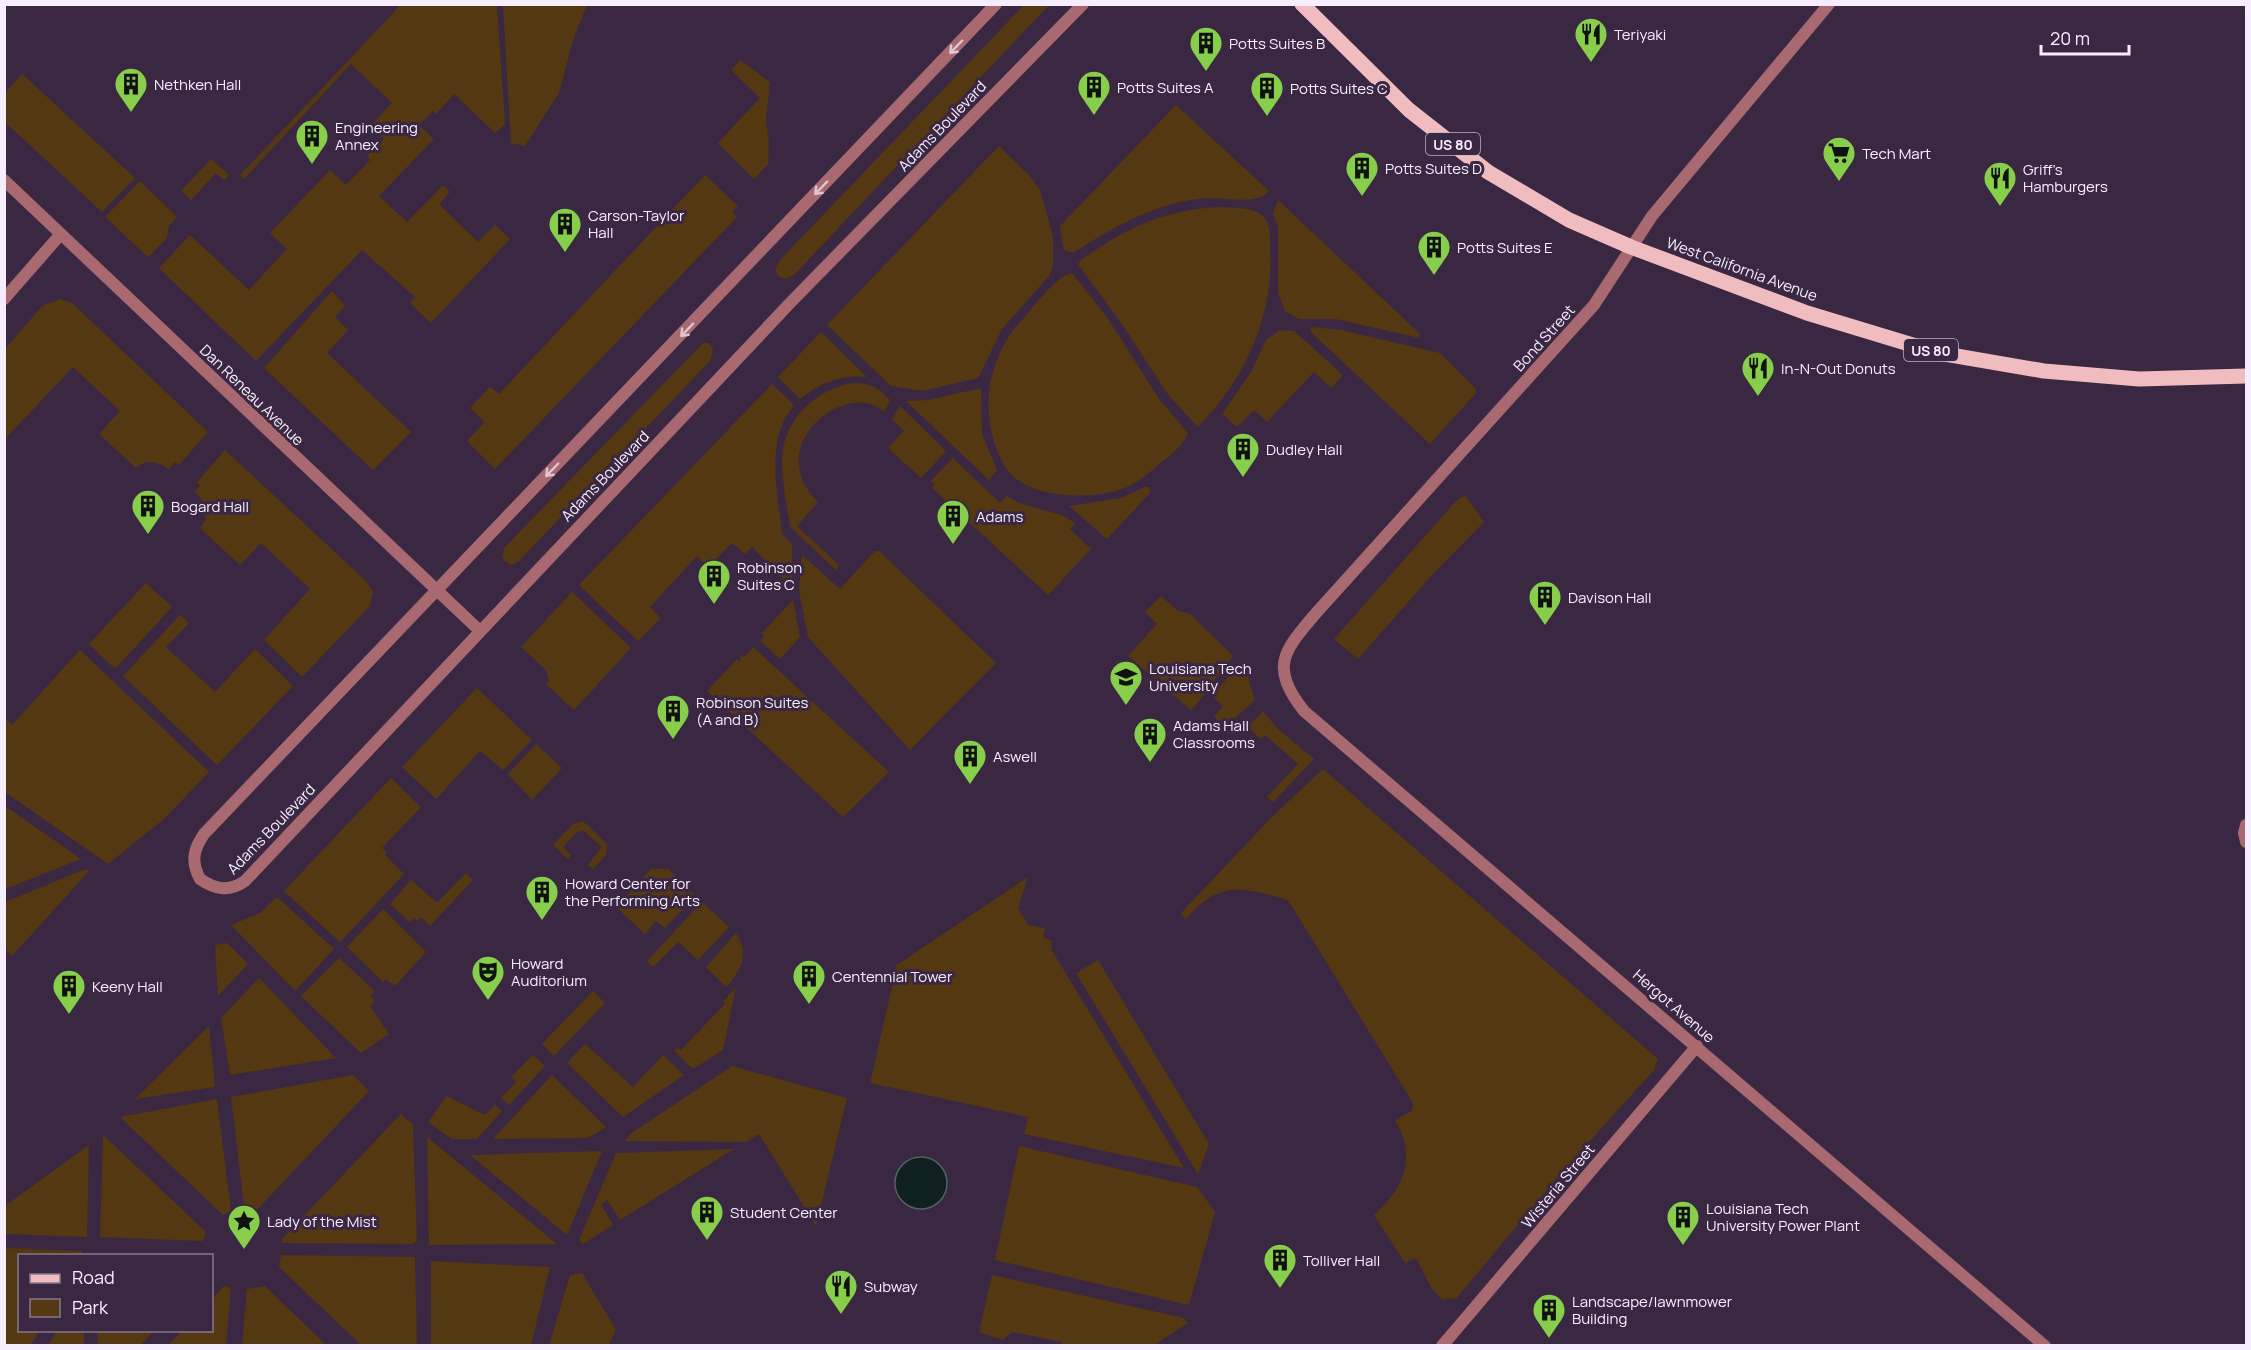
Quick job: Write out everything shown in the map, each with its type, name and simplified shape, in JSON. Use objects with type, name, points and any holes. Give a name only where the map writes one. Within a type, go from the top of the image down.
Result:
[{"type":"main road","name":"West California Avenue","points":[[1302,4],[1409,110],[1488,171],[1569,220],[1631,247],[1807,313],[1939,353],[2044,371],[2127,378],[2247,376]]},
{"type":"street","name":"Adams Boulevard","points":[[996,4],[204,834],[196,846],[193,859],[200,879],[223,889],[235,888],[244,881],[782,311],[1083,4]]},
{"type":"street","name":"Bond Street","points":[[1287,686],[1283,664],[1288,646],[1581,319],[1616,274],[1652,216],[1829,4]]},
{"type":"street","name":"Dan Reneau Avenue","points":[[4,180],[480,631]]},
{"type":"street","points":[[4,299],[60,235]]},
{"type":"street","name":"Hergot Avenue","points":[[1287,686],[1304,711],[2045,1346]]},
{"type":"street","points":[[2246,841],[2247,825]]},
{"type":"street","name":"Wisteria Street","points":[[1442,1346],[1697,1046]]},
{"type":"green space","points":[[398,5],[497,5],[505,124],[495,133],[454,94],[436,114],[433,111],[419,125],[434,139],[379,196],[407,222],[443,185],[450,192],[439,204],[478,242],[495,225],[510,239],[431,323],[410,303],[415,297],[362,250],[256,361],[159,268],[190,235],[249,290],[287,249],[270,233],[330,170],[346,185],[370,160],[367,156],[384,138],[371,125],[392,103],[351,64],[244,179],[240,175],[396,10]]},
{"type":"green space","points":[[503,5],[587,5],[573,40],[559,93],[525,146],[511,143]]},
{"type":"green space","points":[[1024,5],[1049,5],[794,275],[785,279],[778,276],[775,270],[779,261]]},
{"type":"green space","points":[[740,60],[770,82],[766,119],[769,143],[768,164],[754,179],[718,143],[760,98],[731,70]]},
{"type":"green space","points":[[22,74],[135,178],[102,212],[5,122],[5,93]]},
{"type":"green space","points":[[1176,105],[1269,191],[1263,196],[1248,200],[1206,198],[1169,205],[1120,225],[1073,253],[1064,250],[1060,226]]},
{"type":"green space","points":[[999,146],[1029,175],[1040,190],[1053,236],[1053,265],[1049,276],[1002,329],[978,378],[923,391],[891,386],[827,325]]},
{"type":"green space","points":[[211,159],[229,175],[224,180],[216,173],[191,200],[181,191]]},
{"type":"green space","points":[[705,175],[738,206],[732,212],[737,217],[495,469],[467,441],[485,422],[470,408],[490,387],[499,394]]},
{"type":"green space","points":[[140,181],[177,217],[169,226],[167,238],[148,257],[105,217]]},
{"type":"green space","points":[[1278,200],[1420,334],[1419,338],[1336,319],[1299,319],[1285,311],[1278,293],[1278,226],[1273,214]]},
{"type":"green space","points":[[1244,208],[1263,216],[1269,227],[1270,235],[1270,272],[1262,321],[1254,344],[1230,388],[1198,427],[1169,396],[1124,327],[1078,264],[1111,240],[1156,219],[1189,210]]},
{"type":"green space","points":[[1072,273],[1109,320],[1159,399],[1188,433],[1183,443],[1175,451],[1143,478],[1127,487],[1101,494],[1053,493],[1038,490],[1014,477],[1008,471],[997,450],[989,415],[991,381],[1002,348],[1011,333],[1046,292],[1059,279]]},
{"type":"green space","points":[[332,291],[345,306],[335,317],[348,330],[327,353],[411,432],[373,470],[264,368]]},
{"type":"green space","points":[[60,299],[72,303],[208,432],[179,465],[175,462],[169,469],[148,462],[136,468],[99,434],[120,411],[73,367],[5,439],[5,349],[42,306]]},
{"type":"green space","points":[[1312,327],[1341,330],[1440,353],[1476,389],[1476,393],[1430,444],[1311,332]]},
{"type":"green space","points":[[1280,330],[1294,331],[1343,375],[1331,388],[1314,372],[1267,422],[1254,410],[1237,427],[1222,414],[1251,372],[1266,340]]},
{"type":"green space","points":[[821,332],[867,377],[840,378],[815,388],[800,399],[778,377]]},
{"type":"green space","points":[[703,343],[709,343],[713,349],[710,361],[518,562],[511,565],[505,562],[502,556],[504,548]]},
{"type":"green space","points":[[851,383],[872,386],[885,395],[890,400],[884,412],[868,403],[850,403],[832,410],[816,422],[804,439],[799,459],[803,480],[818,502],[797,526],[839,565],[836,570],[790,527],[783,483],[782,457],[789,430],[804,408],[825,392]]},
{"type":"green space","points":[[772,384],[794,405],[779,434],[775,467],[782,534],[792,544],[792,588],[752,547],[745,554],[732,543],[708,567],[697,556],[650,607],[661,618],[638,641],[579,585]]},
{"type":"green space","points":[[981,388],[982,434],[997,470],[989,480],[906,401],[928,400]]},
{"type":"green space","points":[[900,406],[946,451],[921,478],[888,448],[904,431],[892,419]]},
{"type":"green space","points":[[225,450],[365,580],[373,591],[370,606],[302,677],[264,640],[310,589],[261,543],[240,565],[200,528],[206,520],[201,499],[195,491],[200,485],[197,482]]},
{"type":"green space","points":[[953,458],[1000,503],[1007,496],[1075,523],[1070,529],[1091,549],[1048,595],[932,488],[935,484],[931,481]]},
{"type":"green space","points":[[1149,487],[1150,493],[1107,539],[1069,506],[1121,498]]},
{"type":"green space","points":[[1465,495],[1484,522],[1432,575],[1358,659],[1334,639],[1456,501]]},
{"type":"green space","points":[[875,551],[879,551],[996,663],[910,750],[808,637],[799,591],[802,555],[840,589]]},
{"type":"green space","points":[[146,583],[172,607],[115,669],[89,644]]},
{"type":"green space","points":[[572,592],[631,648],[574,710],[546,684],[549,681],[546,670],[521,647]]},
{"type":"green space","points":[[1161,596],[1178,611],[1190,614],[1233,656],[1191,710],[1128,656],[1157,624],[1145,612]]},
{"type":"green space","points":[[793,600],[800,637],[780,659],[760,641],[764,636],[762,633]]},
{"type":"green space","points":[[180,615],[189,623],[166,647],[215,692],[255,649],[293,686],[217,765],[123,676]]},
{"type":"green space","points":[[753,647],[889,772],[843,817],[707,691],[737,659],[740,662],[741,655],[744,657]]},
{"type":"green space","points":[[80,650],[209,772],[164,819],[108,864],[5,792],[5,719],[12,725]]},
{"type":"green space","points":[[1240,663],[1245,667],[1255,700],[1225,727],[1214,717],[1223,706],[1214,698],[1216,692]]},
{"type":"green space","points":[[477,688],[532,740],[503,770],[480,751],[436,799],[402,767]]},
{"type":"green space","points":[[1263,711],[1277,728],[1314,759],[1273,802],[1267,797],[1298,764],[1265,735],[1261,739],[1248,727]]},
{"type":"green space","points":[[536,744],[562,768],[532,800],[508,774]]},
{"type":"green space","points":[[1323,769],[1658,1059],[1654,1070],[1561,1173],[1455,1300],[1452,1298],[1443,1300],[1432,1289],[1416,1258],[1405,1263],[1374,1215],[1400,1183],[1406,1159],[1402,1134],[1395,1120],[1412,1111],[1413,1103],[1288,900],[1258,892],[1233,890],[1210,897],[1186,919],[1181,913],[1271,818]]},
{"type":"green space","points":[[391,778],[421,807],[382,848],[387,853],[385,855],[404,874],[340,942],[284,891]]},
{"type":"green space","points":[[5,806],[81,859],[5,889]]},
{"type":"green space","points":[[583,821],[607,844],[606,855],[593,869],[588,865],[583,871],[602,847],[584,831],[577,832],[563,847],[571,855],[568,859],[553,845],[573,824]]},
{"type":"green space","points":[[86,869],[89,871],[12,956],[5,949],[5,902]]},
{"type":"green space","points":[[651,869],[668,869],[695,896],[665,928],[656,921],[645,934],[616,907]]},
{"type":"green space","points":[[466,873],[473,880],[430,926],[421,917],[417,921],[413,918],[410,922],[390,904],[411,880],[437,903]]},
{"type":"green space","points":[[1028,877],[1018,908],[1028,925],[1045,928],[1043,937],[1052,941],[1051,949],[1184,1168],[1024,1134],[1028,1117],[870,1083],[897,965]]},
{"type":"green space","points":[[277,897],[334,949],[295,991],[231,925],[260,913]]},
{"type":"green space","points":[[702,902],[729,927],[698,960],[678,942],[653,967],[647,961]]},
{"type":"green space","points":[[383,909],[426,952],[395,986],[386,979],[383,982],[347,947]]},
{"type":"green space","points":[[736,933],[742,948],[742,962],[736,975],[726,987],[706,967]]},
{"type":"green space","points":[[227,943],[248,964],[218,996],[215,945]]},
{"type":"green space","points":[[339,958],[375,991],[370,996],[375,1000],[370,1006],[389,1034],[361,1053],[301,996]]},
{"type":"green space","points":[[1098,960],[1209,1144],[1198,1174],[1076,973]]},
{"type":"green space","points":[[259,978],[336,1058],[230,1075],[221,1018]]},
{"type":"green space","points":[[736,987],[723,1050],[693,1069],[674,1051],[677,1048],[681,1050],[725,1004],[723,1002]]},
{"type":"green space","points":[[593,991],[605,1003],[554,1056],[542,1044]]},
{"type":"green space","points":[[209,1026],[215,1087],[135,1099]]},
{"type":"green space","points":[[585,1044],[633,1087],[663,1055],[684,1075],[623,1117],[567,1063]]},
{"type":"green space","points":[[533,1055],[545,1066],[509,1105],[501,1098],[516,1082],[511,1077]]},
{"type":"green space","points":[[732,1066],[847,1098],[816,1226],[759,1134],[746,1142],[625,1141],[630,1134]]},
{"type":"green space","points":[[353,1075],[369,1091],[253,1214],[245,1214],[231,1097]]},
{"type":"green space","points":[[552,1075],[606,1127],[588,1138],[493,1139]]},
{"type":"green space","points":[[447,1096],[485,1115],[495,1105],[502,1111],[477,1139],[452,1139],[428,1122]]},
{"type":"green space","points":[[217,1099],[231,1211],[223,1215],[120,1117]]},
{"type":"green space","points":[[401,1114],[413,1125],[417,1241],[412,1244],[282,1243],[282,1239]]},
{"type":"green space","points":[[103,1135],[206,1232],[203,1241],[100,1237]]},
{"type":"green space","points":[[427,1137],[557,1244],[429,1245]]},
{"type":"green space","points":[[89,1145],[87,1237],[5,1234],[5,1206]]},
{"type":"green space","points":[[1019,1146],[1197,1187],[1215,1212],[1189,1305],[995,1260]]},
{"type":"green space","points":[[734,1149],[620,1220],[607,1200],[601,1204],[613,1225],[583,1244],[579,1240],[616,1153]]},
{"type":"green space","points":[[602,1151],[567,1235],[470,1155]]},
{"type":"green space","points":[[5,1248],[83,1251],[82,1254],[18,1254],[18,1332],[38,1332],[31,1345],[5,1345]]},
{"type":"green space","points":[[281,1255],[415,1257],[417,1345],[361,1345],[279,1267]]},
{"type":"green space","points":[[431,1261],[550,1267],[531,1345],[431,1345]]},
{"type":"green space","points":[[582,1273],[616,1330],[609,1345],[549,1345],[570,1275]]},
{"type":"green space","points":[[992,1275],[1184,1318],[1188,1323],[1154,1345],[1062,1345],[1062,1342],[1012,1332],[1003,1340],[979,1332]]},
{"type":"green space","points":[[224,1286],[231,1288],[226,1345],[168,1345],[181,1332],[213,1332],[213,1298]]},
{"type":"green space","points":[[265,1286],[326,1345],[242,1345],[247,1289]]},
{"type":"green space","points":[[56,1332],[84,1332],[84,1345],[48,1345]]},
{"type":"green space","points":[[98,1332],[152,1332],[140,1346],[97,1345]]},
{"type":"shaded area","points":[[921,1157],[935,1161],[943,1169],[947,1183],[943,1197],[935,1205],[921,1209],[907,1205],[899,1197],[895,1183],[899,1169],[907,1161]]},
{"type":"place","name":"Teriyaki","points":[[1591,63]]},
{"type":"place","name":"Potts Suites B","points":[[1206,72]]},
{"type":"place","name":"Nethken Hall","points":[[131,113]]},
{"type":"place","name":"Potts Suites A","points":[[1094,116]]},
{"type":"place","name":"Potts Suites C","points":[[1267,117]]},
{"type":"place","name":"Engineering Annex","points":[[312,165]]},
{"type":"place","name":"Tech Mart","points":[[1839,182]]},
{"type":"place","name":"Potts Suites D","points":[[1362,197]]},
{"type":"place","name":"Griff's Hamburgers","points":[[2000,207]]},
{"type":"place","name":"Carson-Taylor Hall","points":[[565,253]]},
{"type":"place","name":"Potts Suites E","points":[[1434,276]]},
{"type":"place","name":"In-N-Out Donuts","points":[[1758,397]]},
{"type":"place","name":"Dudley Hall","points":[[1243,478]]},
{"type":"place","name":"Bogard Hall","points":[[148,535]]},
{"type":"place","name":"Adams","points":[[953,545]]},
{"type":"place","name":"Robinson Suites C","points":[[714,605]]},
{"type":"place","name":"Davison Hall","points":[[1545,626]]},
{"type":"place","name":"Louisiana Tech University","points":[[1126,706]]},
{"type":"place","name":"Robinson Suites (A and B)","points":[[673,740]]},
{"type":"place","name":"Adams Hall Classrooms","points":[[1150,763]]},
{"type":"place","name":"Aswell","points":[[970,785]]},
{"type":"place","name":"Howard Center for the Performing Arts","points":[[542,921]]},
{"type":"place","name":"Howard Auditorium","points":[[488,1001]]},
{"type":"place","name":"Centennial Tower","points":[[809,1005]]},
{"type":"place","name":"Keeny Hall","points":[[69,1015]]},
{"type":"place","name":"Student Center","points":[[707,1241]]},
{"type":"place","name":"Louisiana Tech University Power Plant","points":[[1683,1246]]},
{"type":"place","name":"Lady of the Mist","points":[[244,1250]]},
{"type":"place","name":"Tolliver Hall","points":[[1280,1289]]},
{"type":"place","name":"Subway","points":[[841,1315]]},
{"type":"place","name":"Landscape/lawnmower Building","points":[[1549,1339]]}]
